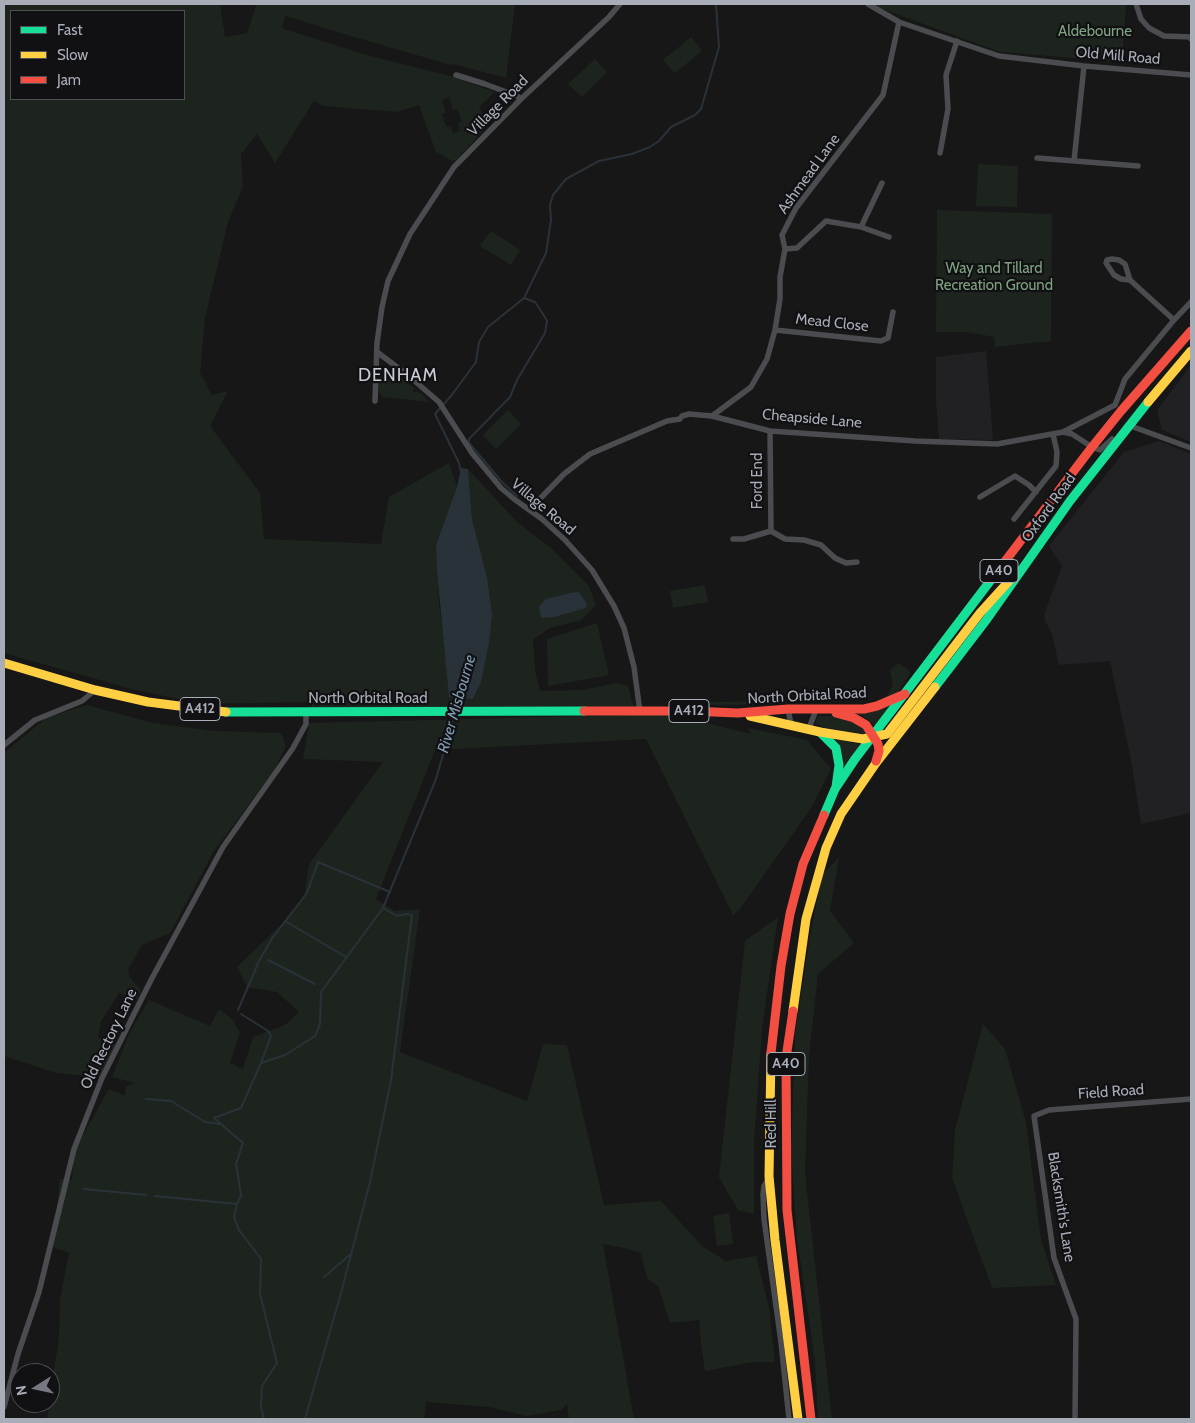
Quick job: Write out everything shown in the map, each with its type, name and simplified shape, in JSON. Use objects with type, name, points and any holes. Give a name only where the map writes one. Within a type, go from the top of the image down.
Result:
[{"type":"main road","name":"Oxford Road","points":[[905,694],[1121,411],[1191,331]]},
{"type":"main road","name":"Oxford Road","points":[[899,732],[965,648],[1070,501],[1128,425],[1191,351]]},
{"type":"main road","points":[[873,737],[887,734],[980,613],[1030,558]]},
{"type":"main road","name":"North Orbital Road","points":[[4,663],[95,690],[148,702],[230,712],[738,713],[788,709],[864,709],[883,699],[905,694]]},
{"type":"main road","name":"A40","points":[[873,737],[905,694]]},
{"type":"main road","points":[[820,710],[846,715],[862,722],[878,744],[879,751],[876,763]]},
{"type":"main road","name":"North Orbital Road","points":[[738,713],[820,732],[863,739],[873,737]]},
{"type":"main road","name":"A412","points":[[820,732],[836,748],[839,771],[835,789]]},
{"type":"main road","name":"Red Hill","points":[[811,1419],[787,1210],[786,1058],[806,919],[826,848],[841,814],[899,732]]},
{"type":"main road","name":"Red Hill","points":[[798,1419],[775,1240],[770,1176],[769,1103],[771,1046],[790,914],[803,864],[835,789],[855,759],[873,737]]},
{"type":"street","name":"Village Road","points":[[375,401],[377,352],[382,307],[388,281],[410,234],[454,167],[521,99],[620,4]]},
{"type":"street","points":[[868,4],[899,22]]},
{"type":"street","points":[[1136,4],[1141,19],[1149,28],[1164,36],[1191,37]]},
{"type":"street","name":"Old Mill Road","points":[[899,22],[999,56],[1191,76]]},
{"type":"street","name":"Ashmead Lane","points":[[712,416],[751,386],[767,359],[776,330],[780,299],[780,277],[786,249],[782,235],[796,208],[883,95],[899,22]]},
{"type":"street","points":[[940,153],[948,108],[946,75],[957,41]]},
{"type":"street","points":[[1074,161],[1084,66]]},
{"type":"street","points":[[456,75],[485,84],[521,99]]},
{"type":"street","points":[[1037,158],[1138,166]]},
{"type":"street","points":[[861,227],[882,183]]},
{"type":"street","points":[[786,249],[797,248],[826,221],[861,227],[889,237]]},
{"type":"street","points":[[1130,280],[1114,276],[1106,263],[1107,260],[1120,260],[1125,264],[1130,280],[1174,320]]},
{"type":"street","name":"Cheapside Lane","points":[[529,510],[564,474],[590,454],[667,421],[680,419],[682,416],[712,416],[770,430],[900,440],[997,444],[1063,432],[1116,405],[1125,379],[1191,302]]},
{"type":"street","name":"Mead Close","points":[[776,330],[881,341],[888,338],[893,312]]},
{"type":"street","name":"Village Road","points":[[377,352],[410,376],[445,408],[463,440],[495,481],[553,530],[592,570],[614,606],[624,628],[634,667],[640,712]]},
{"type":"street","points":[[1063,432],[1072,434],[1092,448],[1100,450],[1128,425],[1191,448]]},
{"type":"street","name":"Ford End","points":[[770,430],[771,531]]},
{"type":"street","points":[[1014,518],[1056,466],[1057,452],[1053,434]]},
{"type":"street","points":[[980,497],[1015,476],[1036,492]]},
{"type":"street","name":"Ford End","points":[[733,539],[744,539],[771,531],[785,539],[804,540],[821,545],[835,558],[846,562],[857,562]]},
{"type":"street","points":[[4,745],[35,720],[82,702],[95,690]]},
{"type":"street","points":[[788,709],[792,724]]},
{"type":"street","points":[[809,728],[820,710]]},
{"type":"street","name":"Old Rectory Lane","points":[[4,1407],[18,1354],[39,1292],[74,1149],[102,1078],[151,980],[223,846],[294,748],[306,724],[306,713]]},
{"type":"street","name":"Field Road","points":[[1034,1116],[1049,1110],[1191,1099]]},
{"type":"street","name":"Blacksmith's Lane","points":[[1034,1116],[1054,1258],[1076,1320],[1075,1419]]},
{"type":"street","name":"Red Hill","points":[[770,1176],[764,1186],[764,1219],[781,1342],[789,1419]]},
{"type":"shaded area","points":[[986,351],[993,440],[939,439],[936,401],[936,357]]},
{"type":"shaded area","points":[[1191,365],[1191,442],[1162,430],[1157,410]]},
{"type":"shaded area","points":[[1159,441],[1191,454],[1191,813],[1141,824],[1131,760],[1110,661],[1059,665],[1052,634],[1045,621],[1045,612],[1062,566],[1049,546],[1124,452]]},
{"type":"shaded area","points":[[461,468],[468,469],[472,519],[487,577],[492,615],[481,682],[473,699],[449,697],[437,571],[436,545],[457,487]]},
{"type":"shaded area","points":[[579,592],[587,604],[586,608],[554,617],[541,618],[539,606],[546,599]]},
{"type":"green space","points":[[4,4],[220,4],[225,37],[247,33],[256,6],[250,4],[515,4],[506,78],[454,64],[451,65],[286,16],[281,28],[370,56],[446,75],[495,92],[479,107],[488,125],[456,160],[452,161],[436,152],[419,105],[397,112],[324,106],[314,101],[275,163],[257,134],[241,154],[243,186],[228,222],[205,318],[200,373],[212,395],[228,391],[210,426],[260,493],[264,539],[381,544],[389,497],[449,463],[457,487],[436,545],[439,604],[449,696],[474,699],[487,577],[472,519],[468,469],[517,522],[552,549],[589,586],[596,605],[581,620],[550,628],[533,640],[535,670],[540,691],[583,690],[615,683],[628,686],[633,705],[647,708],[310,713],[312,702],[204,704],[135,690],[4,653],[4,332],[8,333],[4,331]],"holes":[[[449,97],[453,110],[457,109],[462,122],[458,123],[460,131],[453,133],[450,126],[446,127],[442,114],[446,113],[442,100]]]},
{"type":"green space","name":"Aldebourne","points":[[869,4],[1126,4],[1122,62],[1000,52]]},
{"type":"green space","points":[[691,37],[702,51],[675,73],[663,60]]},
{"type":"green space","points":[[595,59],[607,72],[582,97],[568,84]]},
{"type":"green space","points":[[978,164],[1018,166],[1017,207],[976,206]]},
{"type":"green space","name":"Way and Tillard Recreation Ground","points":[[937,210],[1052,214],[1051,341],[995,347],[994,337],[965,332],[936,332]]},
{"type":"green space","points":[[491,231],[520,250],[511,265],[480,246]]},
{"type":"green space","points":[[380,369],[392,371],[415,389],[412,391],[421,393],[429,402],[382,397],[378,390]]},
{"type":"green space","points":[[508,410],[521,424],[496,449],[483,435]]},
{"type":"green space","points":[[705,585],[708,602],[673,608],[670,591]]},
{"type":"green space","points":[[597,623],[609,675],[548,686],[547,639]]},
{"type":"green space","points":[[898,663],[909,670],[910,674],[899,690],[893,695],[886,697],[893,685],[890,670]]},
{"type":"green space","points":[[781,701],[784,704],[701,705],[700,702]]},
{"type":"green space","points":[[87,705],[153,723],[215,731],[281,733],[286,746],[275,769],[214,851],[170,933],[142,945],[128,970],[130,978],[141,990],[136,1000],[119,993],[101,1021],[98,1037],[116,1044],[99,1077],[56,1073],[4,1056],[4,753],[46,718]]},
{"type":"green space","points":[[891,706],[876,727],[864,717],[853,712],[877,711]]},
{"type":"green space","points":[[670,714],[751,734],[748,728],[807,740],[831,769],[811,808],[740,909],[733,915],[646,739],[435,750],[376,899],[395,911],[420,909],[400,1052],[527,1101],[543,1044],[567,1045],[604,1205],[661,1201],[702,1246],[726,1261],[756,1256],[769,1308],[775,1362],[753,1362],[705,1371],[699,1320],[670,1323],[658,1286],[647,1278],[641,1253],[603,1244],[634,1419],[569,1419],[567,1404],[561,1410],[527,1416],[489,1407],[426,1402],[424,1419],[47,1419],[48,1413],[60,1413],[60,1363],[55,1363],[59,1337],[60,1300],[69,1253],[53,1247],[60,1179],[72,1179],[74,1151],[109,1089],[125,1096],[126,1086],[135,1083],[112,1077],[129,1034],[149,1000],[210,1026],[219,1009],[232,1019],[240,1032],[230,1063],[243,1069],[253,1037],[285,1025],[299,1012],[277,992],[247,987],[237,967],[285,921],[304,897],[309,864],[383,762],[303,759],[309,723]]},
{"type":"green space","points":[[818,716],[833,716],[854,722],[868,734],[855,734],[823,727],[815,723]]},
{"type":"green space","points":[[829,737],[862,745],[842,772]]},
{"type":"green space","points":[[839,857],[830,911],[854,943],[818,974],[809,1056],[805,1173],[832,1419],[818,1419],[815,1361],[797,1238],[791,1151],[795,1034],[809,942],[822,875]]},
{"type":"green space","points":[[778,917],[762,1029],[754,1142],[754,1214],[738,1210],[719,1177],[745,941]]},
{"type":"green space","points":[[983,1024],[1005,1049],[1026,1122],[1041,1240],[1056,1285],[992,1288],[952,1178],[955,1130]]},
{"type":"green space","points":[[729,1213],[733,1244],[717,1246],[713,1216]]},
{"type":"waterway","name":"River Misbourne","points":[[461,472],[459,463],[435,414],[476,362],[479,342],[488,327],[524,298],[546,253],[551,220],[550,205],[553,195],[566,179],[599,161],[632,154],[650,147],[659,141],[671,127],[695,115],[701,109],[719,47],[716,4]]},
{"type":"waterway","points":[[517,496],[501,481],[469,443],[469,439],[510,397],[517,380],[545,333],[547,321],[543,314],[535,302],[524,298]]},
{"type":"waterway","name":"River Misbourne","points":[[456,709],[459,697]]},
{"type":"waterway","name":"River Misbourne","points":[[264,1419],[261,1407],[262,1386],[277,1363],[260,1294],[261,1259],[239,1230],[234,1217],[241,1195],[236,1164],[243,1143],[214,1118],[241,1108],[261,1063],[285,1055],[315,1036],[320,1024],[321,992],[383,908],[436,779],[455,713]]},
{"type":"waterway","points":[[238,1010],[259,961],[273,937],[307,893],[318,862],[390,892]]},
{"type":"waterway","points":[[305,1419],[370,1182],[391,1080],[412,915],[397,916],[383,908]]},
{"type":"waterway","points":[[285,921],[346,957]]},
{"type":"waterway","points":[[268,960],[315,984]]},
{"type":"waterway","points":[[241,1014],[268,1031],[271,1036],[261,1063]]},
{"type":"waterway","points":[[146,1099],[171,1101],[205,1122],[220,1124]]},
{"type":"waterway","points":[[84,1189],[146,1195]]},
{"type":"waterway","points":[[155,1196],[237,1204]]},
{"type":"waterway","points":[[324,1277],[352,1253]]},
{"type":"traffic: fast","points":[[935,687],[987,619],[1070,501],[1148,402]]},
{"type":"traffic: fast","points":[[824,815],[835,789],[855,759],[1000,568]]},
{"type":"traffic: fast","points":[[226,712],[584,711]]},
{"type":"traffic: fast","points":[[820,732],[836,748],[839,765],[836,787]]},
{"type":"traffic: slow","points":[[1148,402],[1191,351]]},
{"type":"traffic: slow","points":[[750,716],[820,732],[863,739],[887,734],[980,613],[1009,581]]},
{"type":"traffic: slow","points":[[4,663],[95,690],[148,702],[226,712]]},
{"type":"traffic: slow","points":[[793,1011],[806,919],[826,848],[841,814],[876,763],[935,687]]},
{"type":"traffic: slow","points":[[771,1053],[769,1176],[775,1240],[798,1419]]},
{"type":"traffic: jam","points":[[1000,568],[1121,411],[1191,331]]},
{"type":"traffic: jam","points":[[584,711],[738,713],[788,709],[864,709],[877,706],[905,694]]},
{"type":"traffic: jam","points":[[836,713],[854,718],[866,725],[878,744],[879,751],[876,761]]},
{"type":"traffic: jam","points":[[771,1053],[781,966],[790,914],[803,864],[824,815]]},
{"type":"traffic: jam","points":[[793,1011],[786,1058],[787,1210],[811,1419]]},
{"type":"district","name":"DENHAM","points":[[398,376]]}]
